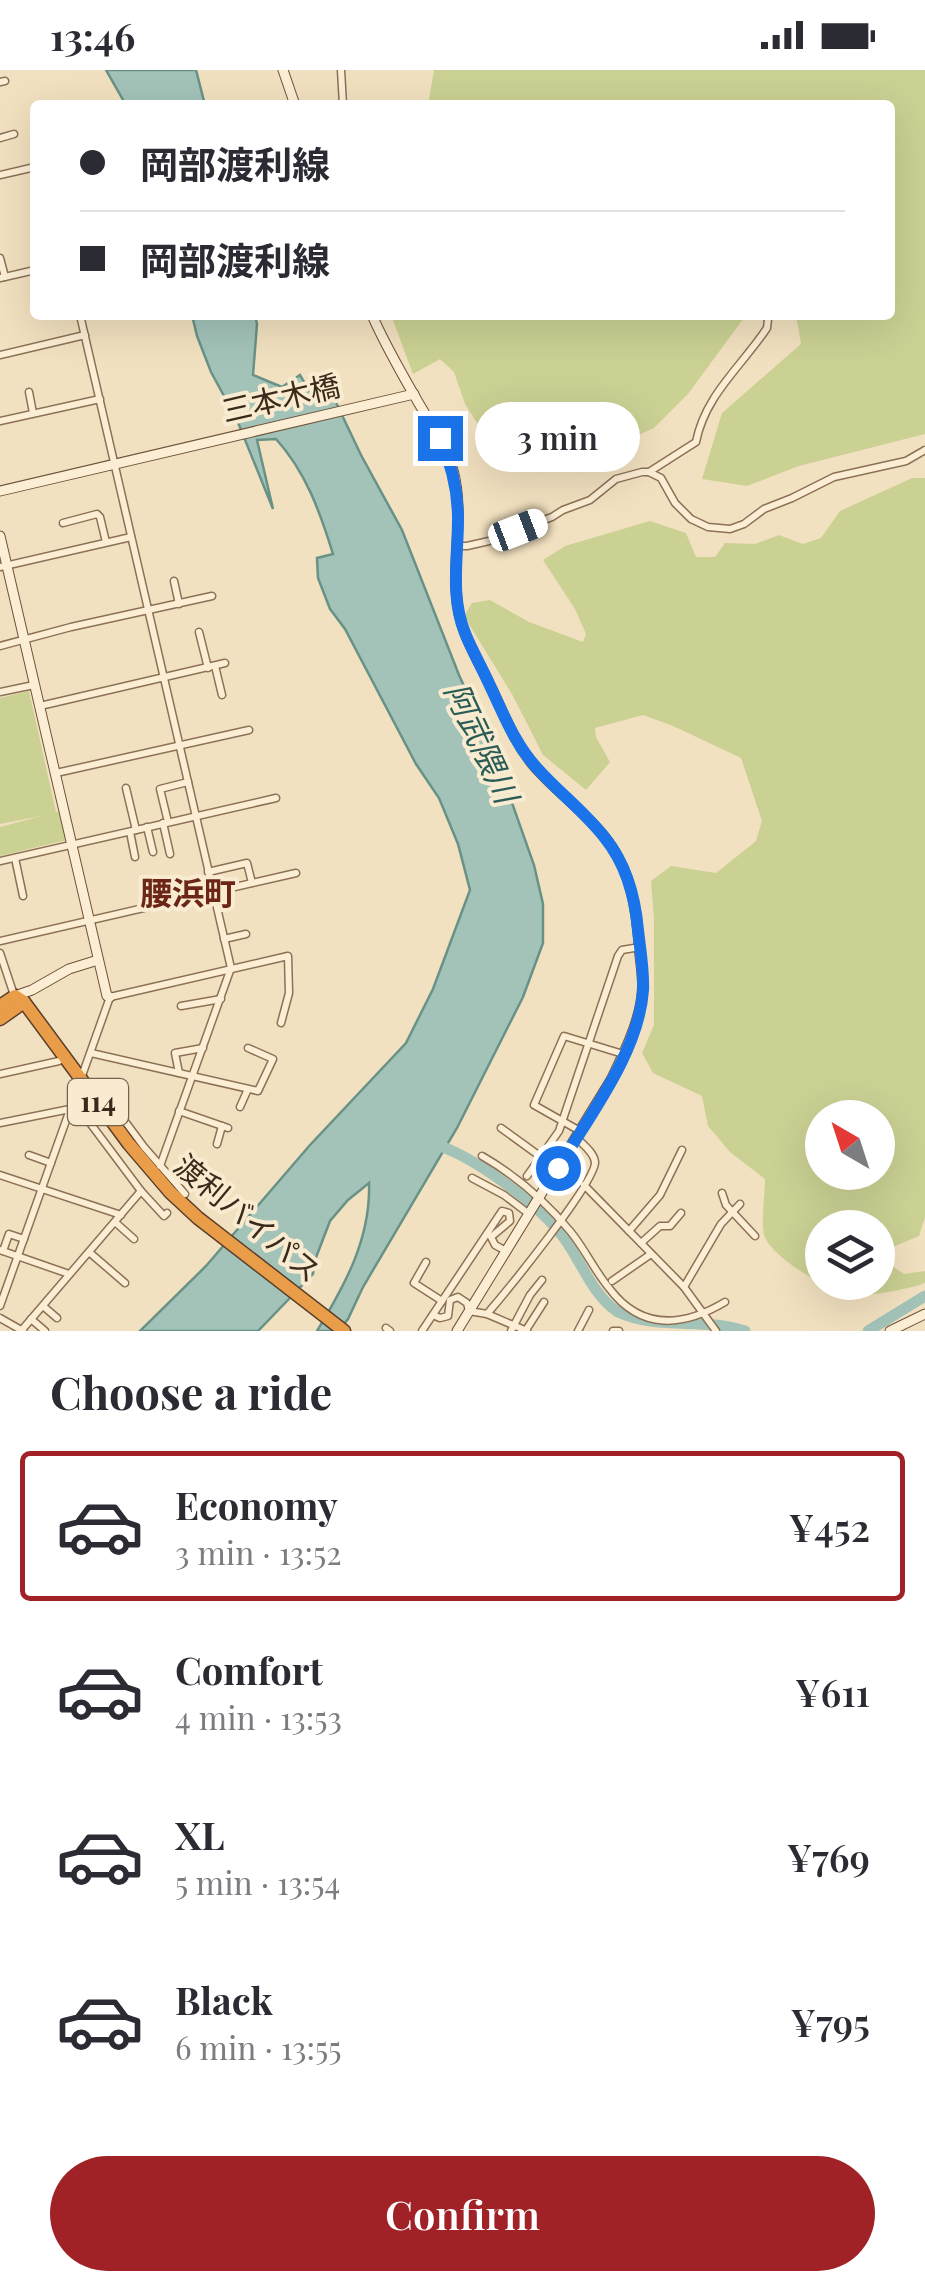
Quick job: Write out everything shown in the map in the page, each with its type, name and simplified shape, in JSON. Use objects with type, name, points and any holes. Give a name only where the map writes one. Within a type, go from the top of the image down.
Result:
[{"type":"highway","points":[[0,1006],[22,999]]},
{"type":"highway","points":[[0,1019],[22,999]]},
{"type":"highway","name":"渡利バイパス","points":[[22,999],[59,1061],[100,1104],[154,1175],[196,1221],[344,1331]]},
{"type":"highway","name":"渡利バイパス","points":[[22,999],[146,1178],[332,1331]]},
{"type":"main road","points":[[282,70],[293,100]]},
{"type":"main road","points":[[375,320],[440,438],[452,468],[457,502],[456,602],[466,635],[524,752],[607,840],[625,869],[640,947],[641,1004],[611,1080],[458,1331]]},
{"type":"main road","name":"三本木橋","points":[[0,492],[414,394]]},
{"type":"main road","points":[[0,536],[4,566],[110,998]]},
{"type":"main road","points":[[22,999],[68,969],[98,960]]},
{"type":"main road","points":[[890,1331],[925,1314]]},
{"type":"street","points":[[341,70],[343,100]]},
{"type":"street","points":[[0,138],[14,134]]},
{"type":"street","points":[[0,175],[30,169]]},
{"type":"street","points":[[0,258],[2,278],[30,271]]},
{"type":"street","points":[[81,320],[231,968],[160,1166]]},
{"type":"street","points":[[456,546],[490,540],[585,504],[619,478],[649,472],[696,442],[699,423],[714,397],[767,328],[768,320]]},
{"type":"street","points":[[0,355],[85,336]]},
{"type":"street","points":[[29,392],[33,413]]},
{"type":"street","points":[[0,420],[100,399]]},
{"type":"street","points":[[649,472],[661,478],[691,519],[727,530],[834,476],[906,462],[925,450]]},
{"type":"street","points":[[63,523],[99,515],[106,542]]},
{"type":"street","points":[[4,566],[131,536]]},
{"type":"street","points":[[174,581],[179,604]]},
{"type":"street","points":[[0,646],[212,596]]},
{"type":"street","points":[[199,632],[222,695]]},
{"type":"street","points":[[38,706],[225,664]]},
{"type":"street","points":[[0,692],[34,685]]},
{"type":"street","points":[[56,774],[249,730]]},
{"type":"street","points":[[170,854],[160,790],[188,782]]},
{"type":"street","points":[[126,788],[135,858]]},
{"type":"street","points":[[0,861],[276,798]]},
{"type":"street","points":[[147,827],[154,852]]},
{"type":"street","points":[[15,858],[23,896]]},
{"type":"street","points":[[208,872],[247,863],[252,884]]},
{"type":"street","points":[[0,941],[296,873]]},
{"type":"street","points":[[224,939],[246,934]]},
{"type":"street","points":[[527,1176],[559,1130],[618,956],[622,950],[640,947]]},
{"type":"street","points":[[0,953],[22,999]]},
{"type":"street","points":[[0,1306],[110,998],[288,956],[289,992],[281,1024]]},
{"type":"street","points":[[182,1006],[221,999]]},
{"type":"street","points":[[486,1314],[552,1233],[595,1164],[578,1134],[563,1120],[534,1105],[564,1036],[623,1054]]},
{"type":"street","points":[[178,1073],[175,1053],[203,1048]]},
{"type":"street","points":[[91,1053],[258,1091],[272,1058],[248,1048]]},
{"type":"street","points":[[0,1074],[59,1061]]},
{"type":"street","points":[[240,1108],[248,1089]]},
{"type":"street","points":[[100,1104],[121,1116],[185,1194]]},
{"type":"street","points":[[0,1123],[70,1109],[86,1119],[141,1191],[164,1216],[166,1213]]},
{"type":"street","points":[[179,1111],[225,1127],[216,1144]]},
{"type":"street","points":[[501,1128],[541,1156]]},
{"type":"street","points":[[629,1231],[660,1194],[682,1150]]},
{"type":"street","points":[[29,1155],[52,1164]]},
{"type":"street","points":[[482,1156],[539,1198],[586,1252],[612,1292],[637,1313],[671,1322],[704,1314],[725,1302]]},
{"type":"street","points":[[0,1175],[121,1214]]},
{"type":"street","points":[[472,1178],[530,1213]]},
{"type":"street","points":[[584,1185],[684,1287],[716,1331]]},
{"type":"street","points":[[0,1318],[22,1331],[141,1191]]},
{"type":"street","points":[[722,1193],[732,1212],[755,1236]]},
{"type":"street","points":[[684,1287],[721,1224],[740,1204]]},
{"type":"street","points":[[422,1331],[502,1211],[509,1213],[510,1221],[492,1237],[495,1245],[506,1251]]},
{"type":"street","points":[[641,1242],[660,1226],[670,1226],[681,1213]]},
{"type":"street","points":[[115,1222],[134,1238]]},
{"type":"street","points":[[24,1239],[9,1234],[1,1250],[69,1274]]},
{"type":"street","points":[[89,1252],[125,1283]]},
{"type":"street","points":[[612,1281],[651,1254]]},
{"type":"street","points":[[426,1262],[414,1283],[442,1301]]},
{"type":"street","points":[[513,1328],[542,1280]]},
{"type":"street","points":[[433,1315],[448,1316],[450,1300],[458,1297],[467,1303],[469,1311],[527,1331],[544,1302]]},
{"type":"street","points":[[42,1306],[57,1318]]},
{"type":"street","points":[[578,1331],[589,1310]]},
{"type":"street","points":[[32,1319],[45,1331]]},
{"type":"green space","points":[[434,70],[925,70],[925,434],[799,466],[747,486],[702,479],[722,413],[801,344],[797,320],[895,320],[895,100],[429,100]]},
{"type":"green space","points":[[393,320],[742,320],[688,394],[654,428],[608,449],[604,403],[560,415],[536,430],[545,449],[522,472],[502,462],[465,404],[454,372],[440,359],[413,374]]},
{"type":"green space","points":[[912,478],[925,478],[925,1217],[919,1236],[895,1246],[895,1210],[805,1210],[805,1273],[778,1254],[764,1235],[765,1179],[730,1152],[708,1126],[702,1096],[653,1073],[642,1053],[654,1025],[651,881],[671,866],[716,873],[756,841],[762,821],[741,758],[643,715],[595,728],[610,762],[586,790],[543,755],[513,696],[464,616],[472,603],[490,600],[529,622],[583,642],[586,634],[575,609],[543,560],[565,546],[650,521],[686,533],[696,557],[715,557],[725,543],[755,544],[779,535],[803,544],[821,538],[840,511]]},
{"type":"green space","points":[[29,691],[56,812],[60,812],[67,840],[0,856],[0,827],[41,816],[0,824],[0,698]]},
{"type":"green space","points":[[895,1268],[904,1274],[925,1271],[925,1283],[895,1291]]},
{"type":"water","points":[[106,70],[196,70],[204,100],[123,100]]},
{"type":"water","name":"阿武隈川","points":[[193,320],[256,320],[253,375],[282,387],[300,375],[317,404],[332,394],[402,530],[459,675],[493,749],[534,865],[543,904],[543,943],[523,997],[457,1128],[338,1331],[317,1331],[361,1242],[369,1183],[330,1221],[313,1274],[258,1331],[140,1331],[206,1266],[310,1145],[406,1043],[433,989],[470,890],[458,844],[439,798],[416,764],[345,629],[330,609],[318,578],[317,558],[333,554],[311,493],[276,439],[257,440],[273,509]]},
{"type":"waterway","points":[[434,1144],[486,1170],[539,1211],[564,1238],[601,1297],[618,1312],[650,1321],[745,1331]]},
{"type":"waterway","points":[[868,1331],[925,1296]]},
{"type":"district","name":"腰浜町","points":[[188,894]]},
{"type":"route","points":[[440,438],[456,491],[456,588],[459,617],[466,635],[524,752],[616,853],[625,869],[636,913],[643,988],[636,1022],[611,1080],[558,1168]]}]
